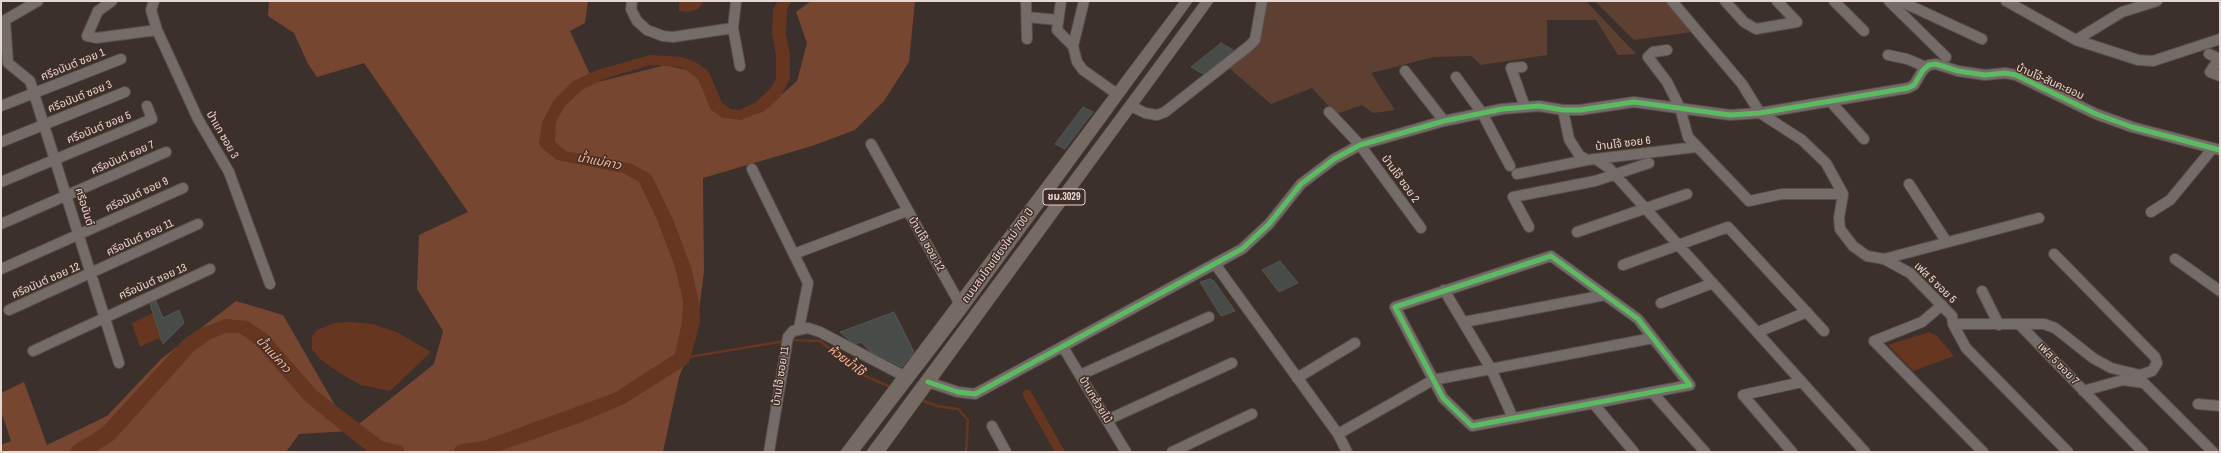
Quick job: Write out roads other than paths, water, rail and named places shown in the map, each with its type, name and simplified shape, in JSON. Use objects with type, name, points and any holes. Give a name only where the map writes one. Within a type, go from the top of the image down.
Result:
[{"type":"main road","name":"ถนนสมโภชเชียงใหม่ 700 ปี","points":[[849,452],[962,306],[1187,1]]},
{"type":"main road","name":"ถนนสมโภชเชียงใหม่ 700 ปี","points":[[875,452],[1208,1]]},
{"type":"street","points":[[3,18],[38,1]]},
{"type":"street","points":[[112,1],[98,11],[87,36],[96,38],[157,30]]},
{"type":"street","name":"ป่าแก ซอย 3","points":[[154,1],[151,10],[157,30],[198,119],[229,172],[270,284]]},
{"type":"street","points":[[632,1],[631,9],[637,21],[647,30],[663,36],[673,37],[733,28]]},
{"type":"street","points":[[736,1],[733,28],[740,66]]},
{"type":"street","points":[[1026,1],[1027,39]]},
{"type":"street","points":[[1061,1],[1057,30],[1073,46],[1078,62],[1083,70],[1117,94]]},
{"type":"street","points":[[1073,46],[1084,1]]},
{"type":"street","points":[[1131,106],[1145,113],[1156,115],[1165,112],[1237,55],[1255,40],[1262,1]]},
{"type":"street","points":[[1667,50],[1653,52],[1648,57],[1667,82],[1680,108],[1688,137],[1749,201],[1782,194],[1843,194],[1826,163],[1815,151],[1802,140],[1760,113],[1742,84],[1672,1]]},
{"type":"street","points":[[1725,1],[1744,22],[1756,29],[1797,22],[1778,1]]},
{"type":"street","points":[[1834,1],[1864,31]]},
{"type":"street","points":[[1889,1],[1946,56]]},
{"type":"street","points":[[1900,1],[1982,39]]},
{"type":"street","points":[[2006,1],[2076,40],[2138,60],[2153,60],[2220,39]]},
{"type":"street","points":[[2076,40],[2122,12],[2157,1]]},
{"type":"street","points":[[1027,17],[1058,20]]},
{"type":"street","name":"ศรีอนันต์","points":[[3,18],[8,63],[30,82],[68,196],[119,363]]},
{"type":"street","points":[[2209,54],[2220,59],[2210,72],[2220,76]]},
{"type":"street","points":[[924,387],[975,394],[1063,348],[1215,264],[1242,249],[1269,224],[1301,184],[1334,159],[1360,145],[1444,121],[1482,113],[1525,107],[1539,106],[1563,110],[1634,102],[1730,115],[1760,113],[1908,88],[1914,85],[1926,67],[1907,59],[1888,55]]},
{"type":"street","name":"ศรีอนันต์ ซอย 1","points":[[1,106],[121,59]]},
{"type":"street","name":"บ้านโจ้-สันคะยอม","points":[[1926,67],[1936,64],[1958,71],[1985,75],[2005,73],[2016,75],[2096,114],[2132,127],[2217,149]]},
{"type":"street","points":[[1522,67],[1511,68],[1525,107]]},
{"type":"street","points":[[1405,71],[1444,121]]},
{"type":"street","points":[[1456,77],[1482,113],[1510,166]]},
{"type":"street","name":"ศรีอนันต์ ซอย 3","points":[[1,142],[125,92]]},
{"type":"street","points":[[1830,101],[1864,139]]},
{"type":"street","name":"ศรีอนันต์ ซอย 5","points":[[1,182],[152,119],[147,106]]},
{"type":"street","name":"บ้านโจ้ ซอย 6","points":[[1563,110],[1569,139],[1579,155],[1592,160],[1696,147]]},
{"type":"street","name":"บ้านโจ้ ซอย 2","points":[[1329,112],[1360,145],[1420,228]]},
{"type":"street","name":"บ้านโจ้ ซอย 12","points":[[871,144],[907,211],[962,306]]},
{"type":"street","points":[[2151,212],[2170,200],[2217,149]]},
{"type":"street","name":"ศรีอนันต์ ซอย 7","points":[[1,224],[166,152]]},
{"type":"street","points":[[1517,174],[1592,160],[1615,174],[1865,452]]},
{"type":"street","points":[[1529,227],[1513,197],[1595,181],[1649,163]]},
{"type":"street","points":[[752,169],[808,283],[799,328],[808,328],[820,332],[904,380]]},
{"type":"street","points":[[1909,184],[1946,241]]},
{"type":"street","name":"ศรีอนันต์ ซอย 9","points":[[1,269],[183,188]]},
{"type":"street","points":[[1577,232],[1687,194]]},
{"type":"street","name":"เฟส 5 ซอย 5","points":[[1843,194],[1839,218],[1840,229],[1853,246],[1867,256],[1884,259],[1910,273],[1952,316],[1953,324],[1966,348],[2068,452]]},
{"type":"street","points":[[794,254],[907,211]]},
{"type":"street","points":[[1884,259],[1946,241],[2039,218]]},
{"type":"street","name":"ศรีอนันต์ ซอย 11","points":[[92,274],[198,224]]},
{"type":"street","points":[[1623,265],[1728,227],[1824,331]]},
{"type":"street","points":[[1953,324],[2044,324],[2055,328],[2093,358],[2111,368],[2140,375],[2152,371],[2157,363],[2155,357],[2054,254]]},
{"type":"street","points":[[1551,256],[1638,319],[1690,385],[1472,426],[1443,398],[1395,307],[1444,290],[1551,256]]},
{"type":"street","points":[[2175,259],[2220,291]]},
{"type":"street","points":[[1215,264],[1338,434],[1344,451]]},
{"type":"street","name":"ศรีอนันต์ ซอย 13","points":[[33,351],[210,269]]},
{"type":"street","name":"ศรีอนันต์ ซอย 12","points":[[9,310],[92,274]]},
{"type":"street","points":[[1661,303],[1713,283]]},
{"type":"street","points":[[1444,290],[1491,369],[1513,418]]},
{"type":"street","points":[[1982,291],[1999,325]]},
{"type":"street","points":[[1464,322],[1605,295]]},
{"type":"street","points":[[1942,305],[1922,322],[1874,341],[1983,452]]},
{"type":"street","points":[[1758,332],[1806,312]]},
{"type":"street","points":[[1080,375],[1209,317]]},
{"type":"street","name":"เฟส 5 ซอย 7","points":[[2019,324],[2143,452]]},
{"type":"street","name":"บ้านโจ้ ซอย 11","points":[[769,452],[787,341],[799,328]]},
{"type":"street","points":[[1338,434],[1433,380],[1652,338]]},
{"type":"street","points":[[1297,378],[1355,343]]},
{"type":"street","name":"บ้านกล้วยไม้","points":[[1063,348],[1126,452]]},
{"type":"street","points":[[1107,420],[1232,363]]},
{"type":"street","points":[[2083,391],[2123,380],[2144,383],[2213,452]]},
{"type":"street","points":[[1792,452],[1743,395],[1802,382]]},
{"type":"street","points":[[1652,392],[1705,452]]},
{"type":"street","points":[[1593,403],[1634,452]]},
{"type":"street","points":[[2198,404],[2220,406]]},
{"type":"street","points":[[1172,452],[1252,414]]},
{"type":"street","points":[[992,426],[1006,452]]},
{"type":"waterway","name":"น้ำแม่คาว","points":[[462,452],[483,449],[576,416],[620,398],[683,358],[691,322],[691,301],[683,267],[666,222],[645,178],[627,168],[562,156],[547,144],[549,122],[559,104],[577,86],[599,75],[650,60],[683,62],[694,68],[704,76],[716,106],[728,114],[741,115],[761,106],[775,93],[783,79],[783,55],[779,34],[780,9],[785,1]]},
{"type":"waterway","name":"น้ำแม่คาว","points":[[79,452],[108,434],[189,345],[205,334],[225,326],[242,326],[261,339],[311,396],[377,448],[396,452]]},
{"type":"waterway","name":"ห้วยน้ำโจ้","points":[[790,340],[820,341],[863,375],[893,388]]},
{"type":"waterway","name":"ห้วยน้ำโจ้","points":[[683,358],[785,341]]},
{"type":"waterway","points":[[1027,394],[1060,452]]},
{"type":"waterway","name":"ห้วยน้ำโจ้","points":[[921,400],[937,406],[958,409],[968,420],[966,452]]}]
